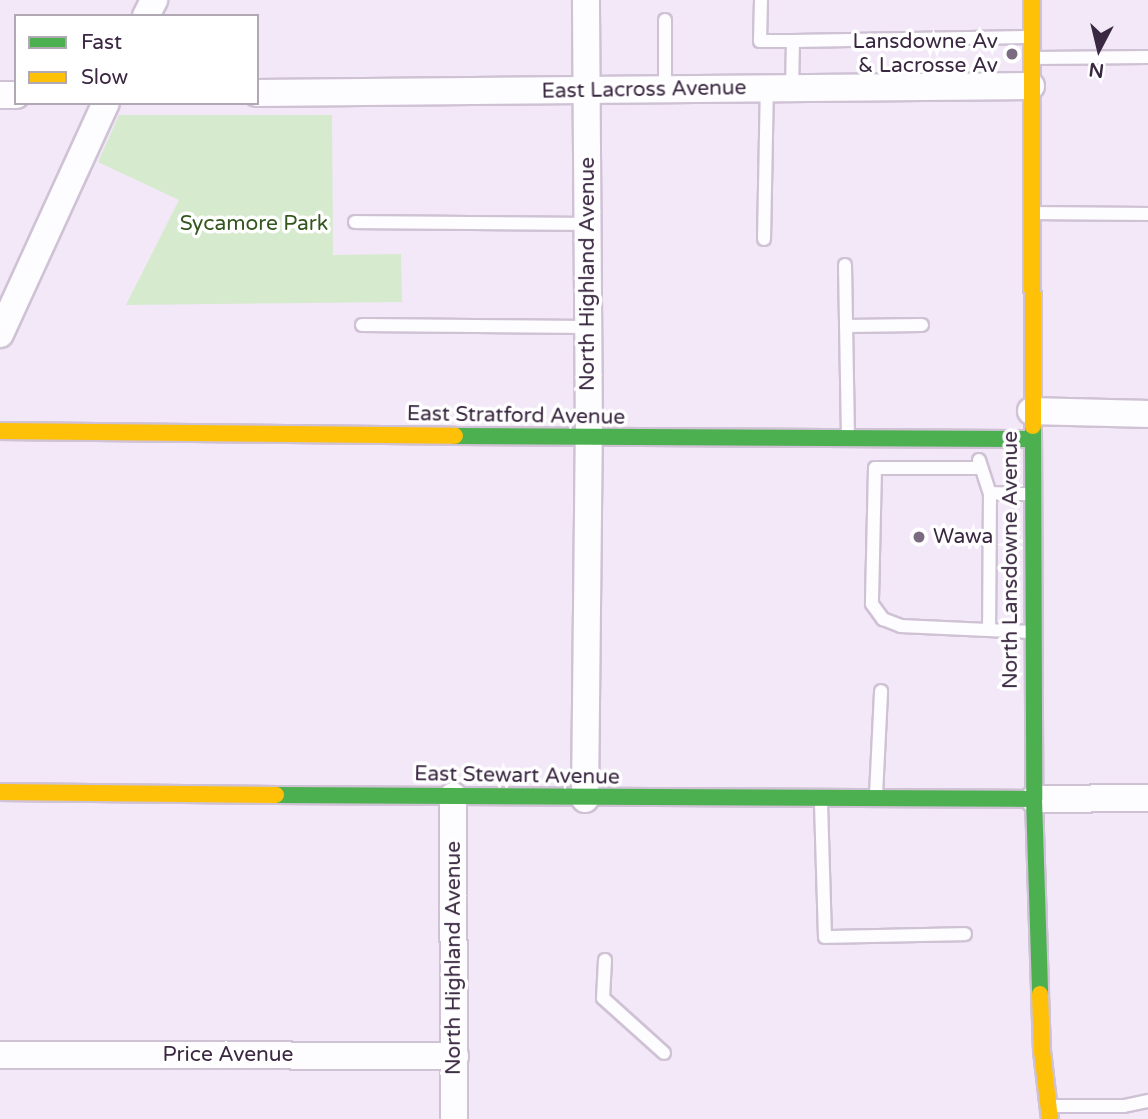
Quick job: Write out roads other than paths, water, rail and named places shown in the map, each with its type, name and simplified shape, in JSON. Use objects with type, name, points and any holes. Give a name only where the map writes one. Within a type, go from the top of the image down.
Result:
[{"type":"street","name":"North Highland Avenue","points":[[585,799],[589,438],[586,0]]},
{"type":"street","name":"North Lansdowne Avenue","points":[[1032,0],[1034,799],[1042,1051],[1049,1113]]},
{"type":"street","name":"East Lacross Avenue","points":[[259,93],[1031,86]]},
{"type":"street","points":[[0,334],[105,105]]},
{"type":"street","points":[[1031,411],[1148,414]]},
{"type":"street","name":"East Stratford Avenue","points":[[0,431],[589,438],[1031,439]]},
{"type":"street","name":"East Stewart Avenue","points":[[0,792],[585,799],[1034,799]]},
{"type":"street","name":"North Highland Avenue","points":[[453,796],[454,1119]]},
{"type":"street","points":[[1034,799],[1148,798]]},
{"type":"street","name":"Price Avenue","points":[[0,1055],[455,1056]]},
{"type":"lane","points":[[761,0],[760,41],[1031,37]]},
{"type":"lane","points":[[664,90],[665,20]]},
{"type":"lane","points":[[764,239],[779,88],[793,41]]},
{"type":"lane","points":[[1031,58],[1148,57]]},
{"type":"lane","points":[[1031,213],[1148,214]]},
{"type":"lane","points":[[355,222],[587,225]]},
{"type":"lane","points":[[845,265],[848,439]]},
{"type":"lane","points":[[362,325],[588,327]]},
{"type":"lane","points":[[846,326],[922,325]]},
{"type":"lane","points":[[978,438],[979,468],[990,493],[989,629]]},
{"type":"lane","points":[[979,468],[875,468],[872,604],[883,619],[901,626],[1033,632]]},
{"type":"lane","points":[[990,493],[1032,494]]},
{"type":"lane","points":[[876,799],[881,691]]},
{"type":"lane","points":[[821,800],[825,937],[965,934]]},
{"type":"lane","points":[[605,960],[603,998],[664,1053]]},
{"type":"lane","points":[[1049,1113],[1148,1101]]},
{"type":"place","name":"Lansdowne Av & Lacrosse Av","points":[[1012,54]]},
{"type":"place","name":"Wawa","points":[[919,537]]},
{"type":"park label","name":"Sycamore Park","points":[[254,224]]}]
